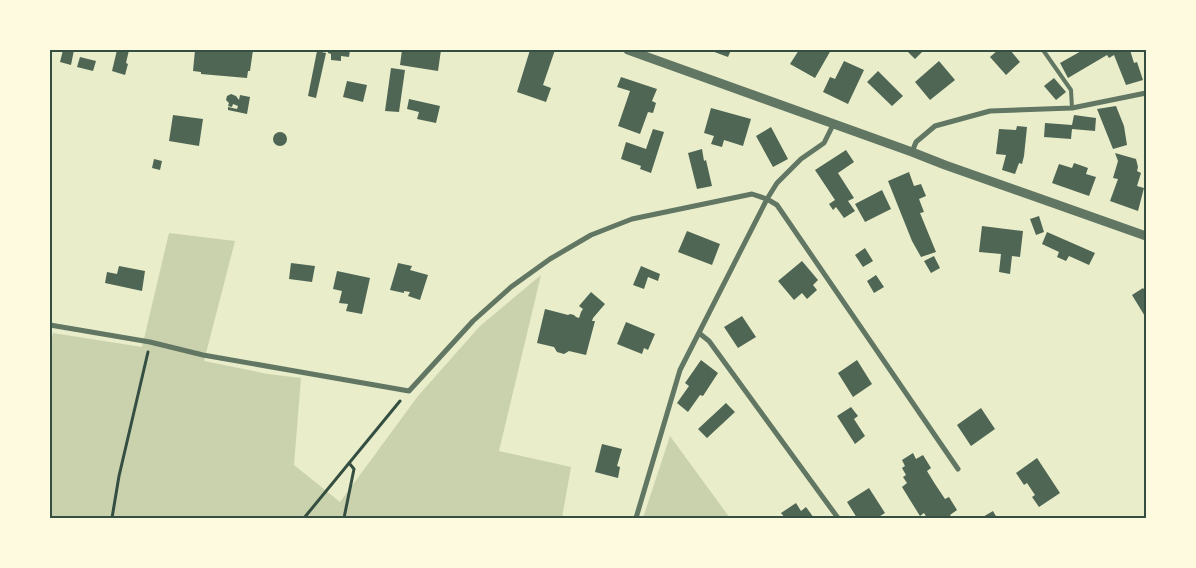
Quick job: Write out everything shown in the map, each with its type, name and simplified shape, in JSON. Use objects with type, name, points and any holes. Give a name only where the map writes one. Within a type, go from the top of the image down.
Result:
[{"type":"street","points":[[628,50],[1146,236]]},
{"type":"street","points":[[912,152],[916,142],[935,126],[990,111],[1072,108],[1146,94]]},
{"type":"street","points":[[636,518],[680,370],[698,333],[777,183],[801,159],[824,143],[834,124]]},
{"type":"street","points":[[50,325],[150,342],[203,355],[409,391],[473,321],[511,287],[550,259],[591,235],[632,219],[752,194],[778,205],[958,469]]},
{"type":"street","points":[[698,333],[709,341],[838,518]]},
{"type":"lane","points":[[1044,50],[1071,90],[1072,108]]},
{"type":"path","points":[[112,518],[118,476],[150,342]]},
{"type":"path","points":[[304,518],[409,391]]},
{"type":"path","points":[[344,518],[354,469],[348,463]]},
{"type":"green space","points":[[169,233],[235,241],[204,361],[268,374],[301,378],[294,465],[340,502],[418,396],[480,326],[541,275],[499,451],[571,467],[562,518],[50,518],[50,348],[53,333],[142,347]]},
{"type":"green space","points":[[670,436],[730,518],[643,518]]},
{"type":"building","points":[[63,50],[74,50],[71,65],[60,62]]},
{"type":"building","points":[[117,50],[129,50],[125,75],[112,71]]},
{"type":"building","points":[[195,50],[253,50],[247,78],[201,74],[201,72],[193,71]]},
{"type":"building","points":[[328,50],[350,50],[349,57],[341,56],[341,61],[331,60],[331,54],[328,53]]},
{"type":"building","points":[[402,50],[441,50],[438,71],[400,65]]},
{"type":"building","points":[[530,50],[555,50],[543,85],[551,88],[546,102],[517,92]]},
{"type":"building","points":[[709,50],[731,50],[728,57]]},
{"type":"building","points":[[799,50],[831,50],[815,78],[790,64]]},
{"type":"building","points":[[906,50],[924,50],[915,59]]},
{"type":"building","points":[[998,50],[1010,50],[1020,62],[1006,75],[990,57]]},
{"type":"building","points":[[1083,50],[1130,50],[1134,63],[1137,62],[1143,80],[1126,85],[1114,55],[1109,58],[1107,55],[1068,78],[1060,63]]},
{"type":"building","points":[[317,51],[326,53],[316,98],[308,96]]},
{"type":"building","points":[[80,57],[96,61],[93,71],[77,67]]},
{"type":"building","points":[[844,61],[864,70],[848,104],[823,92],[830,77],[835,79]]},
{"type":"building","points":[[939,61],[955,80],[930,100],[915,82]]},
{"type":"building","points":[[391,68],[405,70],[399,112],[385,111]]},
{"type":"building","points":[[878,71],[903,96],[892,106],[867,82]]},
{"type":"building","points":[[621,77],[657,89],[652,101],[656,103],[653,113],[648,112],[640,134],[618,126],[630,91],[617,87]]},
{"type":"building","points":[[1054,78],[1066,92],[1056,100],[1044,86]]},
{"type":"building","points":[[347,81],[367,85],[363,102],[343,97]]},
{"type":"building","points":[[231,94],[239,100],[240,95],[250,97],[247,114],[228,110],[228,107],[237,109],[238,106],[233,104],[232,107],[228,106],[227,96]]},
{"type":"building","points":[[409,99],[440,106],[436,123],[417,119],[419,112],[407,109]]},
{"type":"building","points":[[1116,106],[1124,126],[1127,145],[1113,149],[1097,109]]},
{"type":"building","points":[[711,108],[751,119],[743,146],[724,140],[722,147],[711,144],[714,136],[704,133]]},
{"type":"building","points":[[173,115],[203,119],[199,146],[169,141]]},
{"type":"building","points":[[1074,115],[1096,118],[1095,131],[1072,129],[1071,139],[1044,137],[1045,123],[1072,125]]},
{"type":"building","points":[[1017,126],[1027,127],[1022,164],[1019,163],[1015,174],[1002,170],[1006,155],[996,154],[999,129],[1016,130]]},
{"type":"building","points":[[771,127],[788,159],[773,167],[756,136]]},
{"type":"building","points":[[653,129],[664,132],[651,173],[640,169],[641,166],[621,159],[626,142],[646,149]]},
{"type":"building","points":[[280,132],[285,134],[287,139],[285,144],[280,146],[275,144],[273,139],[275,134]]},
{"type":"building","points":[[702,149],[712,186],[697,189],[688,153]]},
{"type":"building","points":[[846,150],[854,162],[838,173],[854,198],[848,201],[855,211],[844,218],[836,207],[833,210],[829,204],[835,200],[815,170]]},
{"type":"building","points":[[1115,153],[1136,159],[1137,171],[1141,173],[1137,186],[1144,188],[1138,211],[1110,201],[1118,179],[1113,178],[1118,161]]},
{"type":"building","points":[[154,159],[162,161],[160,170],[152,168]]},
{"type":"building","points":[[1074,163],[1088,168],[1086,174],[1096,177],[1089,196],[1052,183],[1059,164],[1072,168]]},
{"type":"building","points":[[909,172],[914,186],[921,184],[926,196],[919,199],[924,212],[920,213],[936,252],[921,257],[912,241],[888,181]]},
{"type":"building","points":[[882,190],[891,209],[865,222],[855,204]]},
{"type":"building","points":[[1039,216],[1044,232],[1036,235],[1030,219]]},
{"type":"building","points":[[982,226],[1023,231],[1020,257],[1012,256],[1010,274],[999,272],[1001,254],[979,252]]},
{"type":"building","points":[[687,231],[720,244],[712,265],[678,252]]},
{"type":"building","points":[[1047,232],[1095,253],[1089,265],[1069,256],[1066,261],[1057,257],[1059,252],[1042,244]]},
{"type":"building","points":[[865,248],[873,261],[863,267],[855,255]]},
{"type":"building","points":[[934,256],[940,268],[931,273],[924,261]]},
{"type":"building","points":[[802,261],[818,280],[813,285],[817,290],[807,299],[802,293],[794,300],[778,281]]},
{"type":"building","points":[[291,263],[315,266],[312,282],[289,279]]},
{"type":"building","points":[[398,263],[412,266],[410,270],[428,275],[420,300],[408,296],[410,292],[404,291],[404,293],[390,290]]},
{"type":"building","points":[[119,266],[145,271],[142,291],[105,283],[107,272],[117,274]]},
{"type":"building","points":[[641,266],[660,274],[658,281],[648,277],[644,289],[633,285]]},
{"type":"building","points":[[337,271],[370,278],[362,314],[346,311],[348,304],[339,303],[342,291],[333,289]]},
{"type":"building","points":[[876,275],[884,287],[874,293],[867,281]]},
{"type":"building","points":[[1143,288],[1146,292],[1146,318],[1132,295]]},
{"type":"building","points":[[591,292],[605,304],[593,318],[592,321],[595,321],[586,355],[569,351],[564,354],[557,352],[554,347],[537,343],[545,309],[574,315],[579,318],[583,309],[579,306]]},
{"type":"building","points":[[742,316],[756,337],[738,348],[724,327]]},
{"type":"building","points":[[626,322],[655,334],[648,350],[644,348],[642,354],[617,344]]},
{"type":"building","points":[[701,360],[718,373],[703,396],[700,395],[688,412],[677,403],[689,386],[685,383]]},
{"type":"building","points":[[857,360],[872,384],[853,397],[838,373]]},
{"type":"building","points":[[726,403],[735,412],[707,438],[698,429]]},
{"type":"building","points":[[851,407],[858,416],[854,419],[865,436],[855,444],[837,416]]},
{"type":"building","points":[[981,408],[995,429],[971,446],[957,425]]},
{"type":"building","points":[[602,444],[622,449],[617,466],[620,467],[618,478],[595,472]]},
{"type":"building","points":[[913,453],[916,459],[923,455],[931,468],[927,471],[935,484],[945,499],[949,497],[957,510],[950,515],[952,518],[927,518],[924,513],[920,516],[902,487],[907,483],[903,477],[906,475],[902,468],[905,466],[902,460]]},
{"type":"building","points":[[1037,458],[1060,493],[1039,507],[1032,497],[1035,495],[1027,483],[1024,485],[1016,473]]},
{"type":"building","points":[[869,488],[885,513],[877,518],[857,518],[847,502]]},
{"type":"building","points":[[796,503],[801,511],[806,507],[814,518],[785,518],[781,513]]},
{"type":"building","points":[[993,511],[997,518],[981,518]]}]
